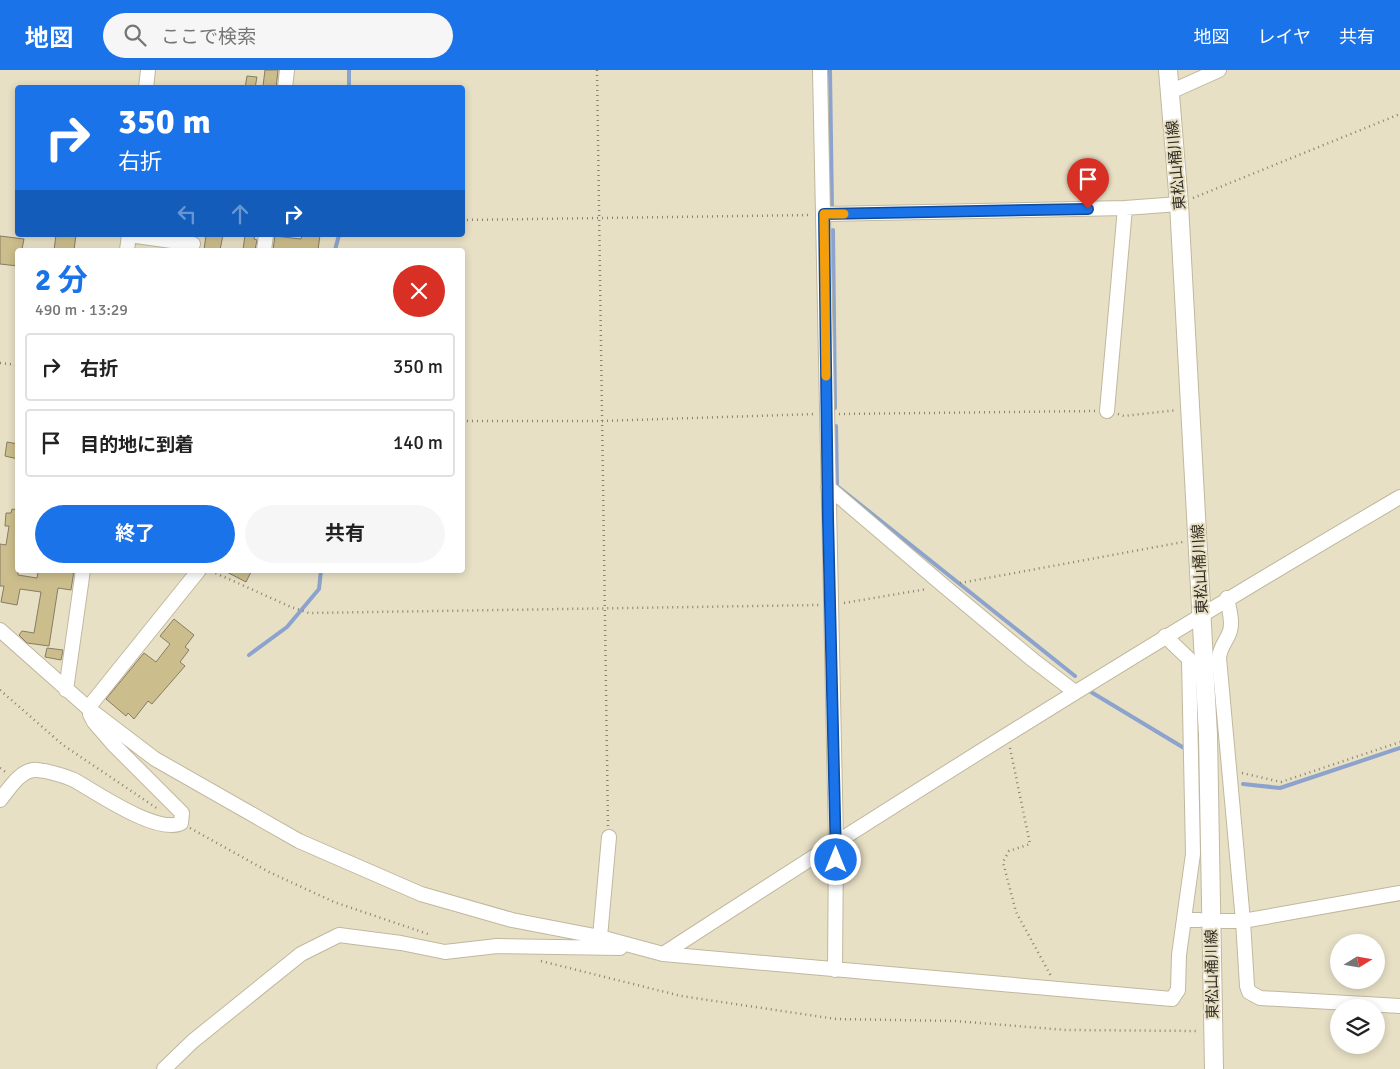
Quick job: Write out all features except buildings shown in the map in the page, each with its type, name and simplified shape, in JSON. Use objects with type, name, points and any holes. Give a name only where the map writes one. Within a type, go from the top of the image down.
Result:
[{"type":"main road","name":"東松山桶川線","points":[[1168,70],[1179,204],[1208,735],[1214,1069]]},
{"type":"street","points":[[146,85],[148,70]]},
{"type":"street","points":[[285,85],[287,70]]},
{"type":"street","points":[[820,70],[836,842],[835,970]]},
{"type":"street","points":[[1170,92],[1219,70]]},
{"type":"street","points":[[824,214],[1125,208],[1179,204]]},
{"type":"street","points":[[1107,411],[1125,208]]},
{"type":"street","points":[[143,237],[193,244]]},
{"type":"street","points":[[828,486],[944,586],[1033,660],[1075,692]]},
{"type":"street","points":[[663,954],[836,842],[1165,636],[1400,497]]},
{"type":"street","points":[[66,690],[83,573]]},
{"type":"street","points":[[88,708],[197,573]]},
{"type":"street","points":[[1227,598],[1231,628],[1221,646],[1219,658],[1243,921],[1246,986],[1253,996],[1260,998],[1400,1006]]},
{"type":"street","points":[[0,630],[66,690],[155,759],[299,841],[421,894],[512,920],[600,938],[663,954],[1172,999],[1178,990],[1179,955],[1193,854],[1189,659],[1165,636]]},
{"type":"street","points":[[0,800],[21,775],[34,769],[72,779],[136,815],[169,826],[181,823],[182,813],[113,744],[94,722],[88,708]]},
{"type":"street","points":[[600,938],[609,837]]},
{"type":"street","points":[[1222,921],[1243,921],[1400,893]]},
{"type":"street","points":[[1184,920],[1200,920]]},
{"type":"street","points":[[164,1069],[193,1041],[278,971],[301,954],[339,935],[401,943],[446,952],[497,946],[641,948]]},
{"type":"path","points":[[597,70],[609,837]]},
{"type":"path","points":[[1179,204],[1400,114]]},
{"type":"path","points":[[465,220],[824,214]]},
{"type":"path","points":[[0,363],[15,365]]},
{"type":"path","points":[[465,421],[1107,411],[1124,416],[1190,409]]},
{"type":"path","points":[[216,573],[291,607],[309,613],[830,604],[944,586],[1198,539]]},
{"type":"path","points":[[0,690],[63,745],[128,790],[181,823],[269,872],[334,902],[434,936]]},
{"type":"path","points":[[1007,735],[1030,844],[1009,851],[1003,862],[1016,912],[1058,989]]},
{"type":"path","points":[[1228,770],[1280,782],[1400,742]]},
{"type":"path","points":[[537,960],[681,996],[836,1019],[955,1021],[1066,1030],[1213,1037]]},
{"type":"waterway","points":[[349,70],[349,85]]},
{"type":"waterway","points":[[830,70],[832,209]]},
{"type":"waterway","points":[[833,230],[835,408]]},
{"type":"waterway","points":[[336,248],[338,237]]},
{"type":"waterway","points":[[836,426],[837,486],[1075,676]]},
{"type":"waterway","points":[[249,655],[287,627],[319,589],[321,573]]},
{"type":"waterway","points":[[1091,692],[1184,748]]},
{"type":"waterway","points":[[1243,784],[1280,788],[1400,748]]},
{"type":"slow traffic","points":[[826,376],[824,214],[844,214]]},
{"type":"route","points":[[836,860],[832,736],[824,214],[1088,209]]}]
